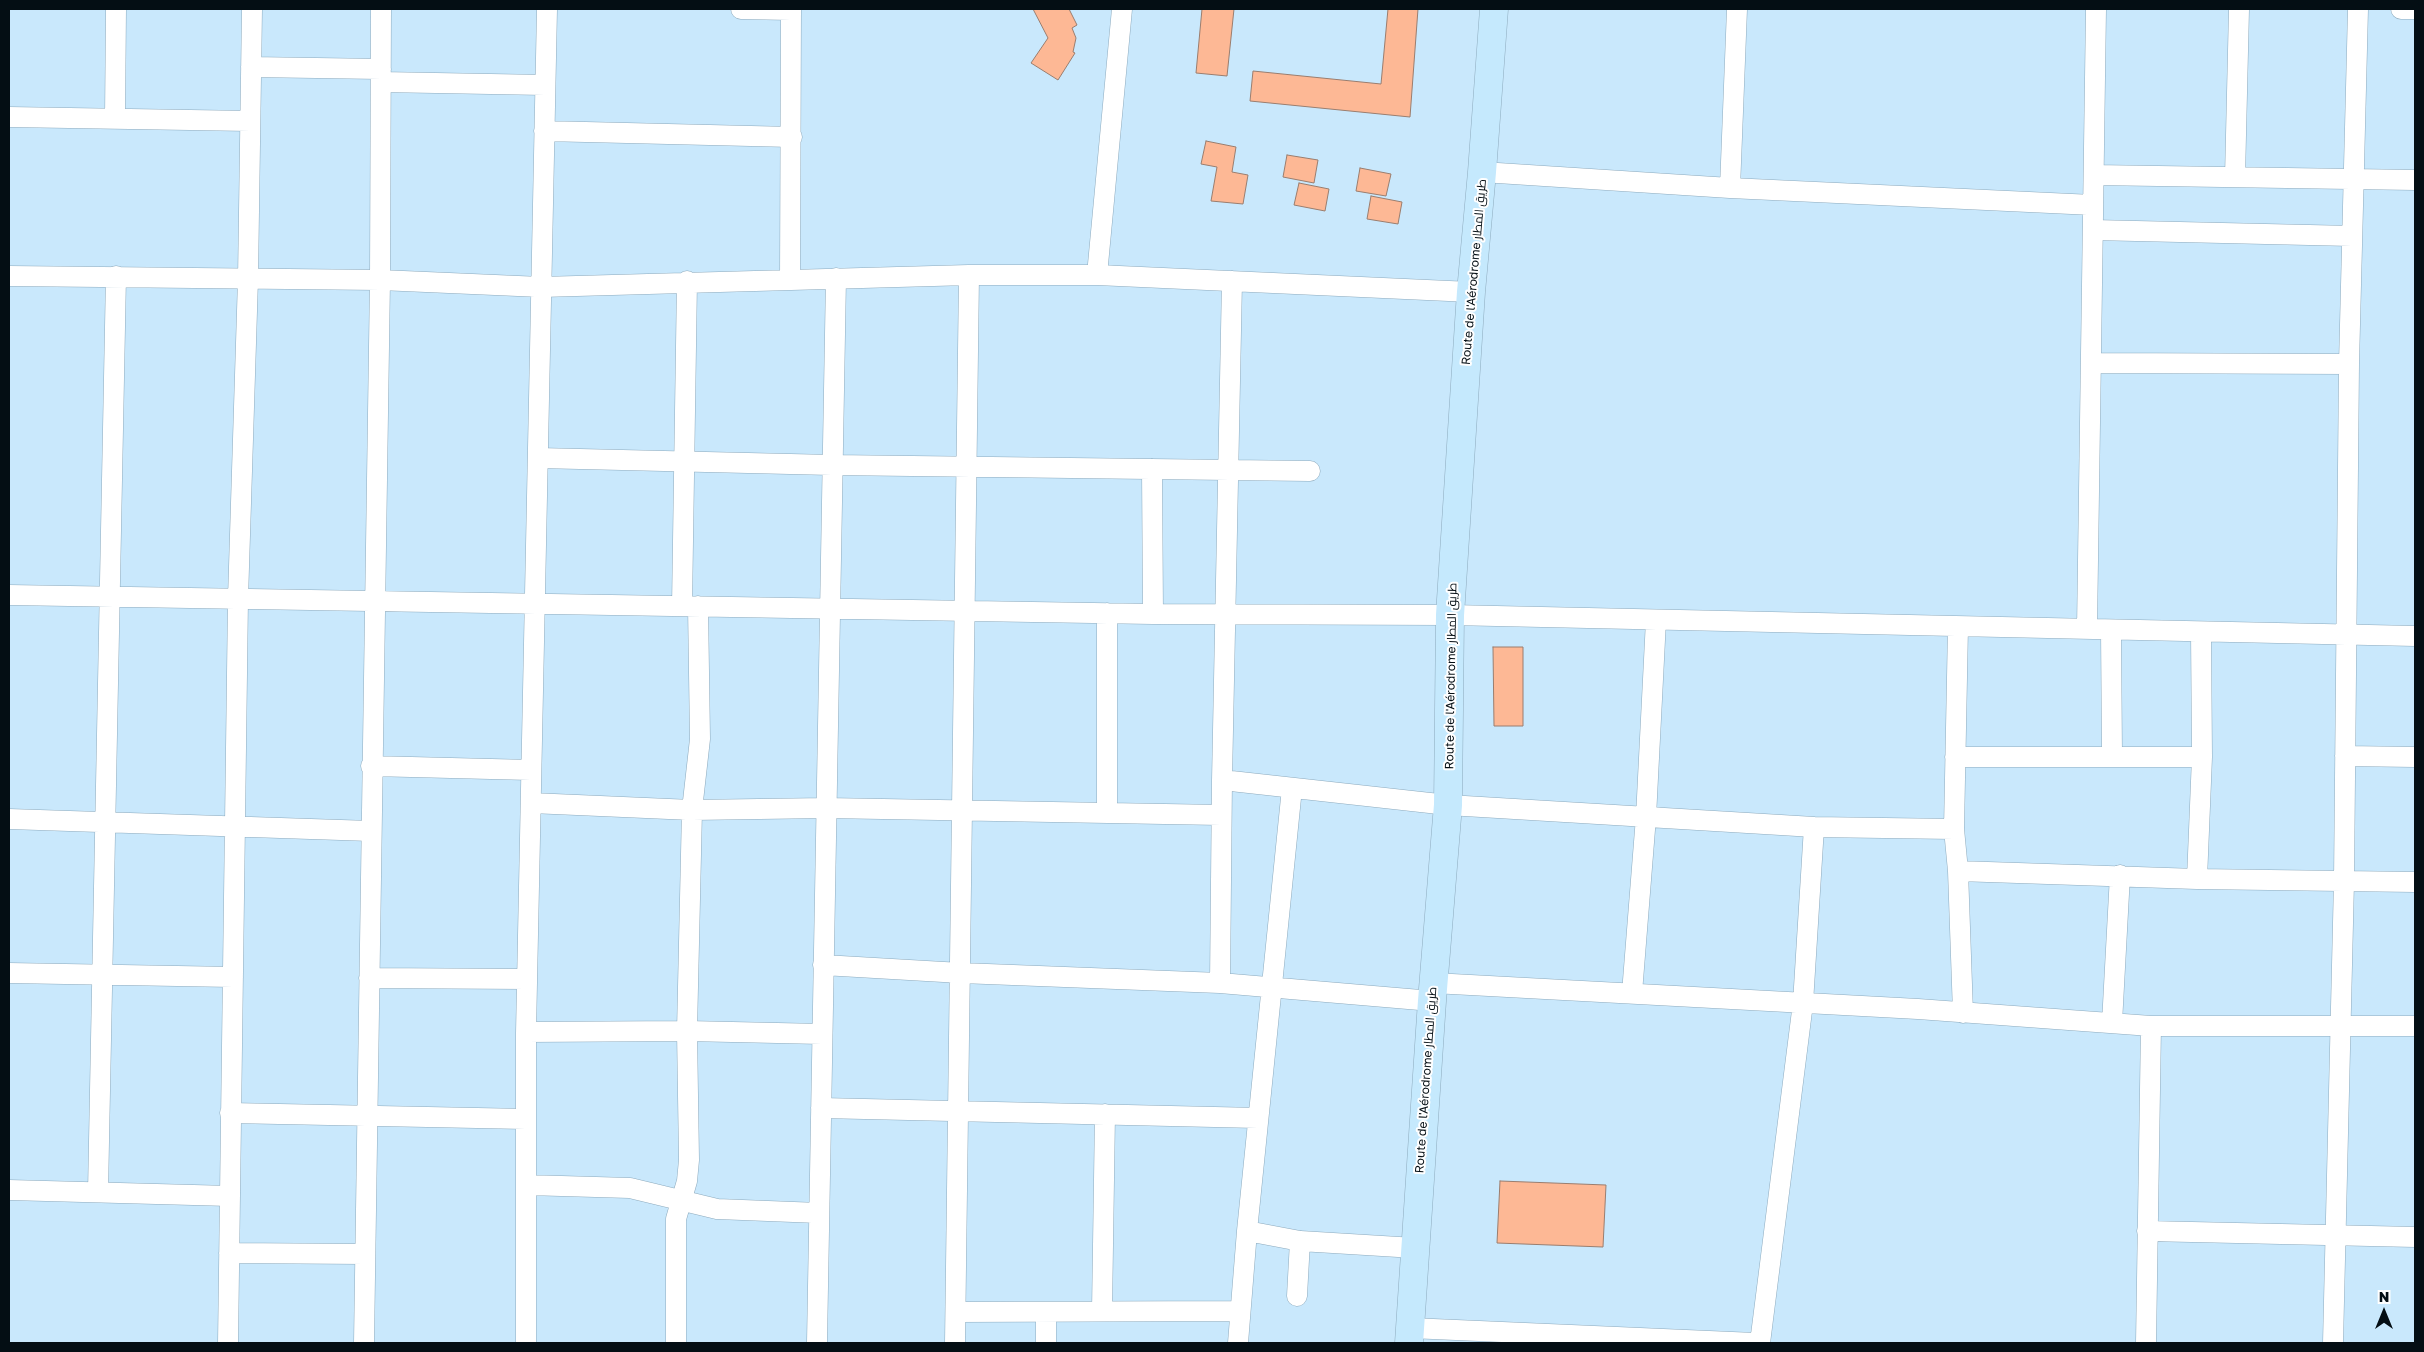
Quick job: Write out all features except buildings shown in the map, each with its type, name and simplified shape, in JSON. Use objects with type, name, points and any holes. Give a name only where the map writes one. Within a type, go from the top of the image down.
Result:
[{"type":"street","points":[[114,118],[116,9]]},
{"type":"street","points":[[228,1343],[238,599],[248,279],[252,9]]},
{"type":"street","points":[[364,1343],[371,766],[376,601],[381,9]]},
{"type":"street","points":[[526,1343],[526,1032],[546,9]]},
{"type":"street","points":[[741,9],[791,9],[790,280]]},
{"type":"street","points":[[1097,275],[1122,9]]},
{"type":"street","name":"Route de l'Aérodrome طريق المطار","points":[[1409,1336],[1432,992],[1448,805],[1450,616],[1471,292],[1494,9]]},
{"type":"street","points":[[1730,188],[1737,9]]},
{"type":"street","points":[[2087,629],[2096,9]]},
{"type":"street","points":[[2235,178],[2239,9]]},
{"type":"street","points":[[2333,1343],[2344,881],[2349,364],[2358,9]]},
{"type":"street","points":[[2401,9],[2415,9]]},
{"type":"street","points":[[251,67],[545,85]]},
{"type":"street","points":[[9,117],[250,120]]},
{"type":"street","points":[[544,131],[792,137]]},
{"type":"street","points":[[1482,172],[1730,188],[2093,205]]},
{"type":"street","points":[[2094,176],[2415,180]]},
{"type":"street","points":[[2093,230],[2352,236]]},
{"type":"street","points":[[955,1343],[969,275]]},
{"type":"street","points":[[9,276],[380,280],[541,287],[687,281],[969,275],[1097,275],[1471,292]]},
{"type":"street","points":[[98,1192],[116,276]]},
{"type":"street","points":[[816,1343],[836,278]]},
{"type":"street","points":[[676,1343],[676,1219],[687,1181],[690,1160],[687,1031],[692,810],[700,739],[690,606],[684,462],[687,281]]},
{"type":"street","points":[[1220,983],[1221,815],[1230,470],[1232,281]]},
{"type":"street","points":[[2091,363],[2349,364]]},
{"type":"street","points":[[538,458],[832,465],[1310,471]]},
{"type":"street","points":[[1152,469],[1153,614]]},
{"type":"street","points":[[9,595],[1153,614],[1450,616],[2415,636]]},
{"type":"street","points":[[1107,613],[1107,813]]},
{"type":"street","points":[[1632,993],[1646,817],[1656,620]]},
{"type":"street","points":[[1958,626],[1954,829],[1958,871],[1963,1013]]},
{"type":"street","points":[[2110,630],[2112,756]]},
{"type":"street","points":[[2197,879],[2202,758],[2201,632]]},
{"type":"street","points":[[1955,758],[2112,756],[2202,758]]},
{"type":"street","points":[[2345,756],[2415,756]]},
{"type":"street","points":[[371,766],[531,770]]},
{"type":"street","points":[[1222,780],[1448,805],[1814,827],[1954,829]]},
{"type":"street","points":[[1238,1343],[1247,1231],[1292,788]]},
{"type":"street","points":[[531,803],[692,810],[826,808],[1221,815]]},
{"type":"street","points":[[9,818],[371,831]]},
{"type":"street","points":[[1760,1343],[1803,1003],[1814,827]]},
{"type":"street","points":[[1958,871],[2197,879],[2415,882]]},
{"type":"street","points":[[2112,1023],[2120,875]]},
{"type":"street","points":[[823,965],[961,974],[1220,983],[1273,987],[1432,992],[1632,993],[2151,1026],[2415,1026]]},
{"type":"street","points":[[9,973],[233,978]]},
{"type":"street","points":[[369,978],[527,979]]},
{"type":"street","points":[[2146,1343],[2151,1026]]},
{"type":"street","points":[[526,1032],[687,1031],[822,1034]]},
{"type":"street","points":[[821,1108],[1258,1118]]},
{"type":"street","points":[[230,1113],[526,1119]]},
{"type":"street","points":[[1102,1311],[1105,1114]]},
{"type":"street","points":[[527,1185],[630,1188],[662,1194],[680,1201],[716,1209],[819,1212]]},
{"type":"street","points":[[9,1190],[230,1196]]},
{"type":"street","points":[[1247,1231],[1300,1241],[1415,1248]]},
{"type":"street","points":[[2148,1231],[2415,1237]]},
{"type":"street","points":[[1297,1296],[1300,1241]]},
{"type":"street","points":[[229,1253],[365,1254]]},
{"type":"street","points":[[956,1312],[1240,1311]]},
{"type":"street","points":[[1046,1312],[1046,1343]]},
{"type":"street","points":[[1409,1336],[1755,1343]]}]
